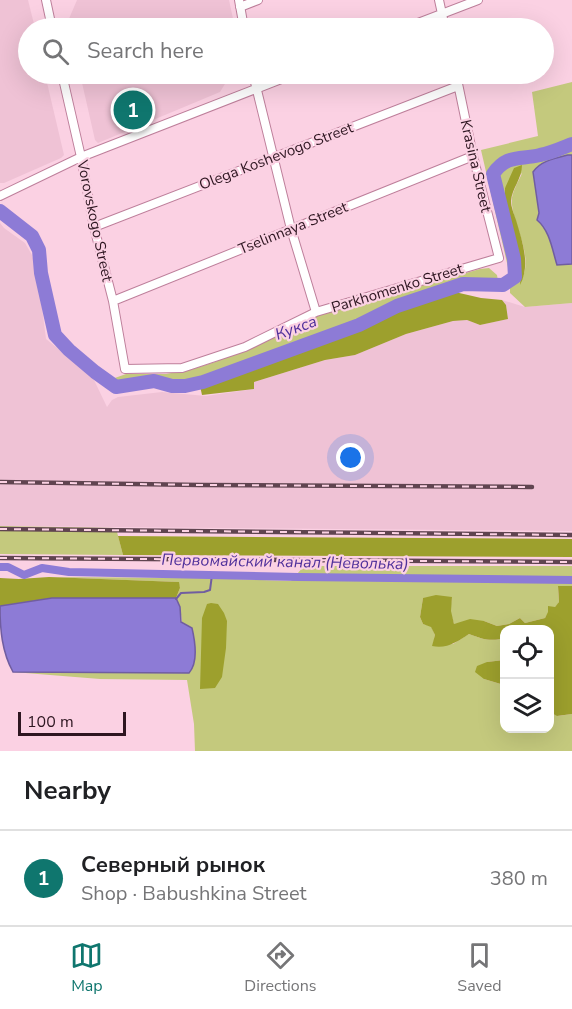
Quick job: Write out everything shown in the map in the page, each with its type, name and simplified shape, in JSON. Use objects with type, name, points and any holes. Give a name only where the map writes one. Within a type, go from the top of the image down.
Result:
[{"type":"street","points":[[46,0],[50,18]]},
{"type":"street","points":[[239,4],[258,0]]},
{"type":"street","points":[[439,0],[443,18]]},
{"type":"street","points":[[431,18],[478,0]]},
{"type":"street","name":"Vorovskogo Street","points":[[64,84],[94,227],[113,301],[125,369]]},
{"type":"street","points":[[255,84],[291,229],[316,312]]},
{"type":"street","points":[[0,196],[81,157],[269,84]]},
{"type":"street","name":"Krasina Street","points":[[458,86],[499,258]]},
{"type":"street","name":"Olega Koshevogo Street","points":[[94,227],[458,86]]},
{"type":"street","name":"Tselinnaya Street","points":[[113,301],[473,156]]},
{"type":"street","name":"Parkhomenko Street","points":[[125,369],[182,368],[245,346],[316,312],[499,258]]},
{"type":"shaded area","points":[[0,0],[28,0],[32,18],[18,18],[18,84],[47,84],[64,155],[0,183]]},
{"type":"shaded area","points":[[77,0],[229,0],[233,18],[69,18]]},
{"type":"shaded area","points":[[82,84],[225,84],[220,92],[98,143],[95,140]]},
{"type":"shaded area","points":[[572,155],[572,264],[557,265],[548,235],[537,220],[539,213],[533,172],[544,163]]},
{"type":"shaded area","points":[[522,165],[511,201],[525,261],[520,285],[521,269],[505,202],[505,188],[514,168]]},
{"type":"shaded area","points":[[0,223],[25,243],[32,255],[38,277],[46,339],[94,380],[107,407],[112,400],[118,397],[162,392],[206,396],[254,389],[254,382],[325,360],[355,355],[406,334],[453,321],[467,320],[480,325],[508,319],[506,305],[502,300],[525,307],[572,303],[572,531],[0,526]]},
{"type":"shaded area","points":[[455,292],[502,300],[506,305],[508,319],[480,325],[467,320],[453,321],[406,334],[355,355],[325,360],[254,382],[254,389],[202,395],[200,386],[322,344],[399,309]]},
{"type":"shaded area","points":[[118,536],[572,539],[572,557],[123,555]]},
{"type":"shaded area","points":[[49,577],[179,582],[180,588],[176,598],[52,598],[0,606],[0,578]]},
{"type":"shaded area","points":[[558,586],[572,586],[572,714],[557,716],[554,714],[554,625],[503,625],[520,618],[525,623],[545,618],[548,606],[555,607],[559,602]]},
{"type":"shaded area","points":[[436,595],[452,597],[451,611],[454,624],[470,619],[500,626],[500,639],[482,639],[469,634],[452,644],[442,647],[432,646],[435,635],[431,627],[423,624],[420,617],[423,598]]},
{"type":"shaded area","points":[[52,598],[176,598],[180,607],[181,622],[192,628],[195,651],[192,668],[189,673],[13,672],[2,640],[0,606]]},
{"type":"shaded area","points":[[207,604],[218,604],[227,621],[226,648],[222,677],[215,688],[200,689],[202,618]]},
{"type":"shaded area","points":[[500,660],[500,684],[484,679],[475,672],[477,666]]},
{"type":"green space","points":[[572,82],[572,155],[533,172],[539,213],[549,236],[557,265],[572,264],[572,303],[525,307],[510,293],[510,276],[481,150],[538,136],[532,92]],"holes":[[[522,173],[512,201],[526,264],[520,283],[521,269],[505,188]]]},
{"type":"green space","points":[[489,268],[497,275],[498,281],[460,282],[390,306],[353,324],[198,380],[171,382],[155,378],[117,384],[112,379],[126,374],[166,374],[193,369],[215,362],[319,315]]},
{"type":"green space","points":[[0,526],[116,528],[123,555],[0,554]]},
{"type":"green space","points":[[304,566],[572,566],[572,586],[558,586],[559,602],[545,618],[525,623],[520,618],[509,624],[497,626],[484,621],[454,624],[450,611],[452,597],[423,598],[420,617],[423,624],[431,626],[435,635],[433,646],[453,644],[469,634],[487,639],[500,639],[500,660],[487,662],[484,679],[500,684],[500,733],[554,733],[554,714],[558,716],[572,714],[572,751],[195,751],[194,724],[187,680],[100,679],[13,672],[189,673],[180,607],[176,598],[180,588],[178,582],[49,577],[291,581]]},
{"type":"waterway","name":"Кукса","points":[[0,211],[32,236],[39,250],[41,273],[55,335],[69,350],[116,387],[154,381],[172,386],[185,386],[203,382],[359,325],[397,306],[463,284],[503,285],[515,277],[514,259],[493,174],[508,161],[544,154],[572,144]]},
{"type":"waterway","name":"Первомайский канал (Неволька)","points":[[0,567],[8,567],[24,575],[42,568],[69,572],[572,580]]},
{"type":"waterway","points":[[176,599],[181,593],[210,590],[212,575]]},
{"type":"railway","points":[[0,482],[532,487]]},
{"type":"railway","points":[[0,529],[572,535]]},
{"type":"railway","points":[[0,558],[572,562]]},
{"type":"place","name":"Северный рынок","points":[[133,110]]}]
